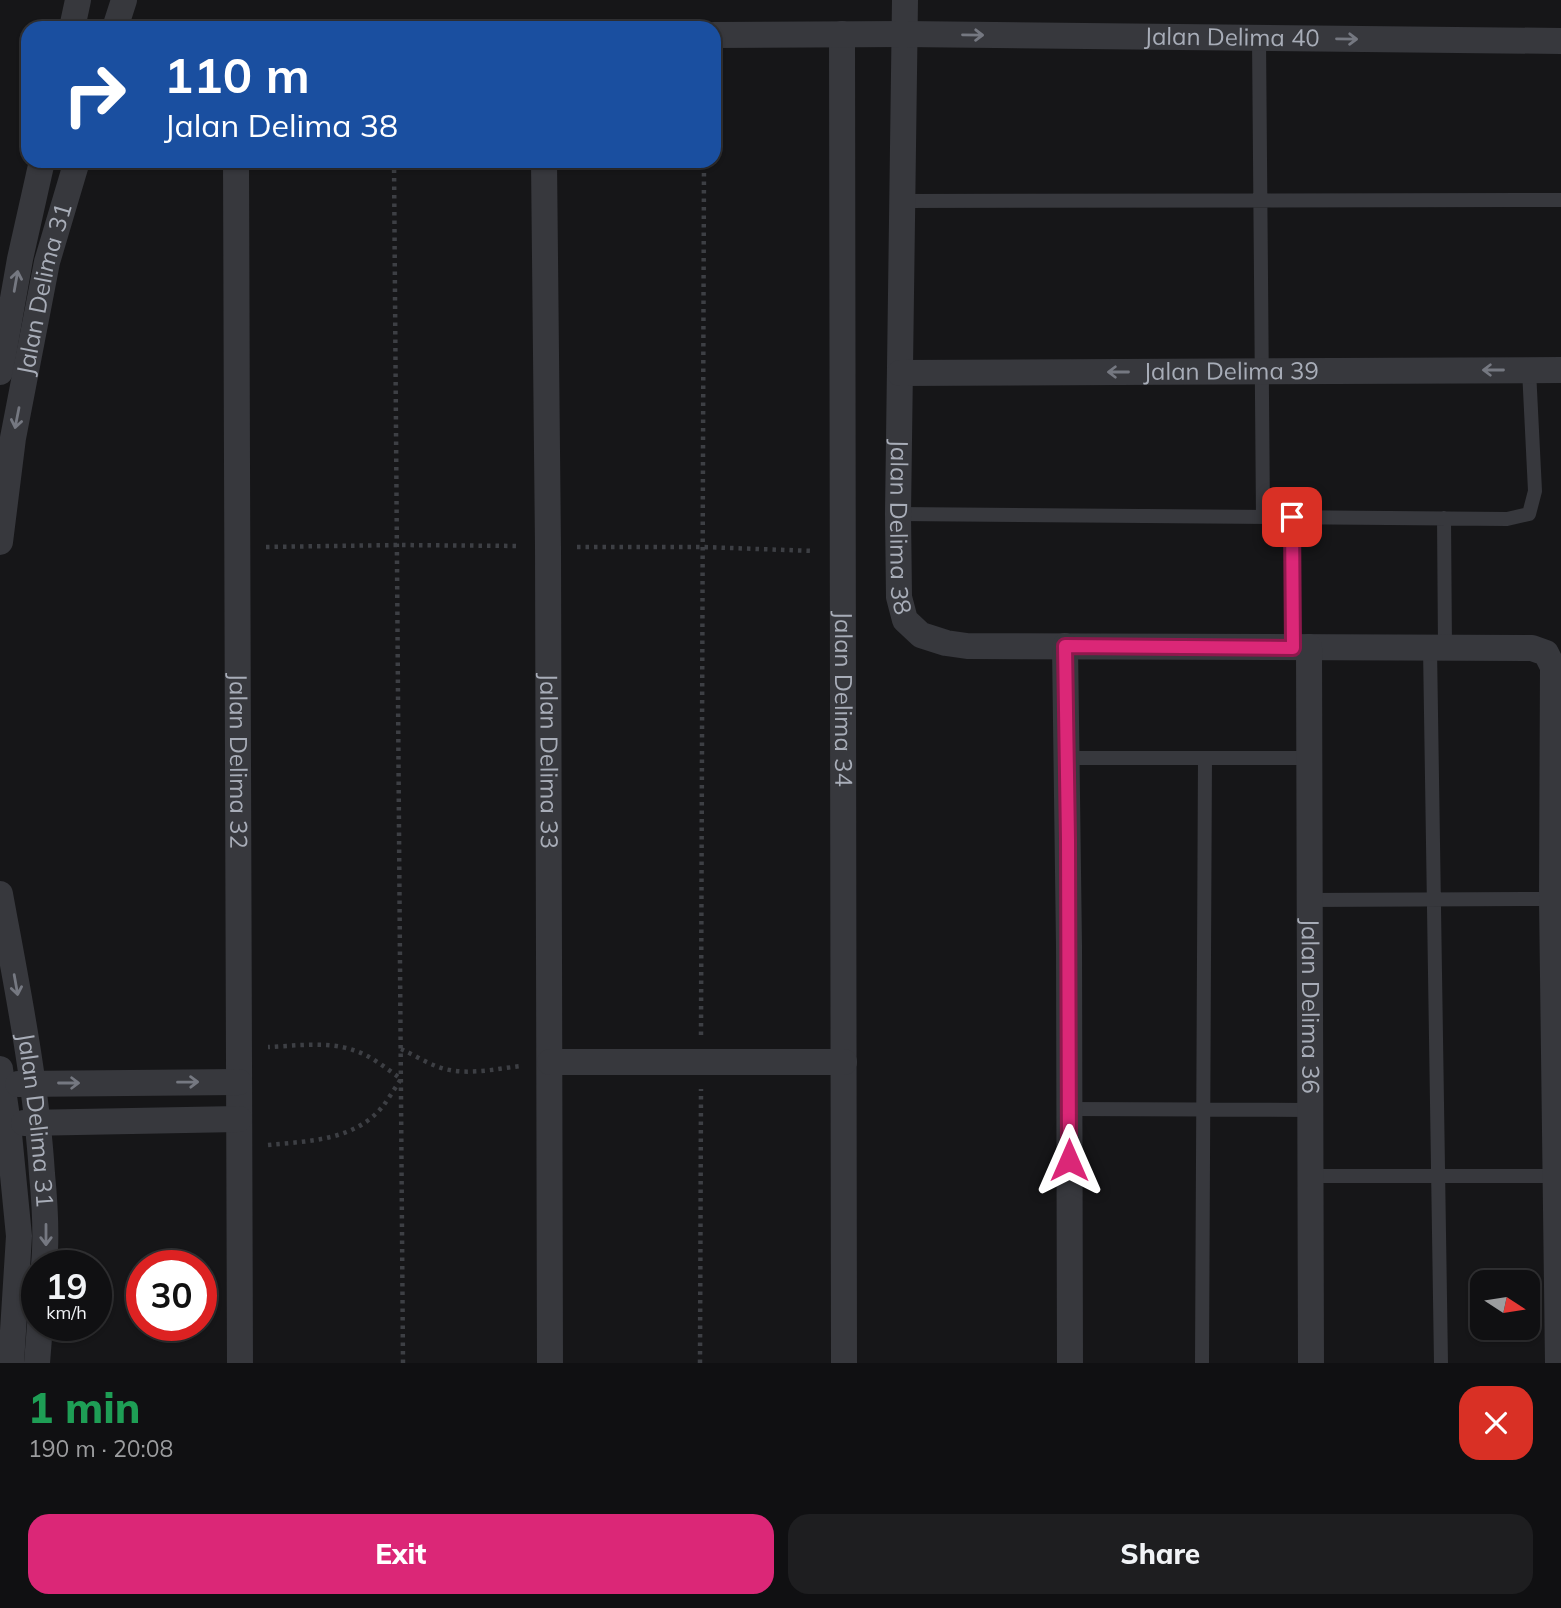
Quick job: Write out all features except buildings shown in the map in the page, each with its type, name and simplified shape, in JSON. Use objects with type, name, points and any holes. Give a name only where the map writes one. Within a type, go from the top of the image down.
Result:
[{"type":"street","points":[[74,21],[78,0]]},
{"type":"street","points":[[118,21],[124,0]]},
{"type":"street","name":"Jalan Delima 38","points":[[905,0],[898,514],[899,597],[905,620],[921,635],[967,646],[1532,648],[1546,653],[1553,667],[1552,899]]},
{"type":"street","name":"Jalan Delima 34","points":[[842,34],[844,1363]]},
{"type":"street","name":"Jalan Delima 40","points":[[721,35],[904,34],[1561,41]]},
{"type":"street","name":"Jalan Delima 31","points":[[0,372],[20,259],[40,168]]},
{"type":"street","name":"Jalan Delima 31","points":[[0,542],[13,438],[47,262],[75,168]]},
{"type":"street","name":"Jalan Delima 32","points":[[236,168],[240,1363]]},
{"type":"street","name":"Jalan Delima 33","points":[[544,168],[550,1363]]},
{"type":"street","name":"Jalan Delima 39","points":[[900,373],[1561,370]]},
{"type":"street","points":[[1065,646],[1070,1363]]},
{"type":"street","name":"Jalan Delima 36","points":[[1301,648],[1309,758],[1311,1363]]},
{"type":"street","name":"Jalan Delima 31","points":[[0,894],[39,1123],[47,1236],[46,1250]]},
{"type":"street","points":[[1552,899],[1557,1019],[1558,1363]]},
{"type":"street","points":[[550,1062],[844,1062]]},
{"type":"street","points":[[1,1077],[34,1084],[239,1082]]},
{"type":"street","name":"Jalan Delima 31","points":[[1,1077],[19,1236],[11,1363]]},
{"type":"street","points":[[8,1124],[239,1119]]},
{"type":"street","points":[[37,1363],[39,1341]]},
{"type":"lane","points":[[1259,38],[1263,517]]},
{"type":"lane","points":[[902,201],[1561,200]]},
{"type":"lane","points":[[898,514],[1507,519],[1529,514],[1535,491],[1529,370]]},
{"type":"lane","points":[[1292,517],[1301,648]]},
{"type":"lane","points":[[1441,1363],[1434,898],[1438,648],[1444,518]]},
{"type":"lane","points":[[1067,758],[1309,758]]},
{"type":"lane","points":[[1202,1363],[1205,758]]},
{"type":"lane","points":[[1309,900],[1552,899]]},
{"type":"lane","points":[[1068,1109],[1310,1110]]},
{"type":"lane","points":[[1311,1176],[1556,1176]]},
{"type":"path","points":[[394,168],[403,1363]]},
{"type":"path","points":[[700,1363],[704,168]]},
{"type":"path","points":[[237,547],[703,547],[843,552]]},
{"type":"path","points":[[239,1048],[321,1045],[352,1049],[383,1065],[401,1079]]},
{"type":"path","points":[[401,1049],[435,1066],[464,1072],[550,1062]]},
{"type":"path","points":[[239,1148],[320,1140],[347,1132],[368,1121],[382,1107],[401,1079]]},
{"type":"route","points":[[1069,1160],[1065,646],[1293,648],[1292,517]]}]
